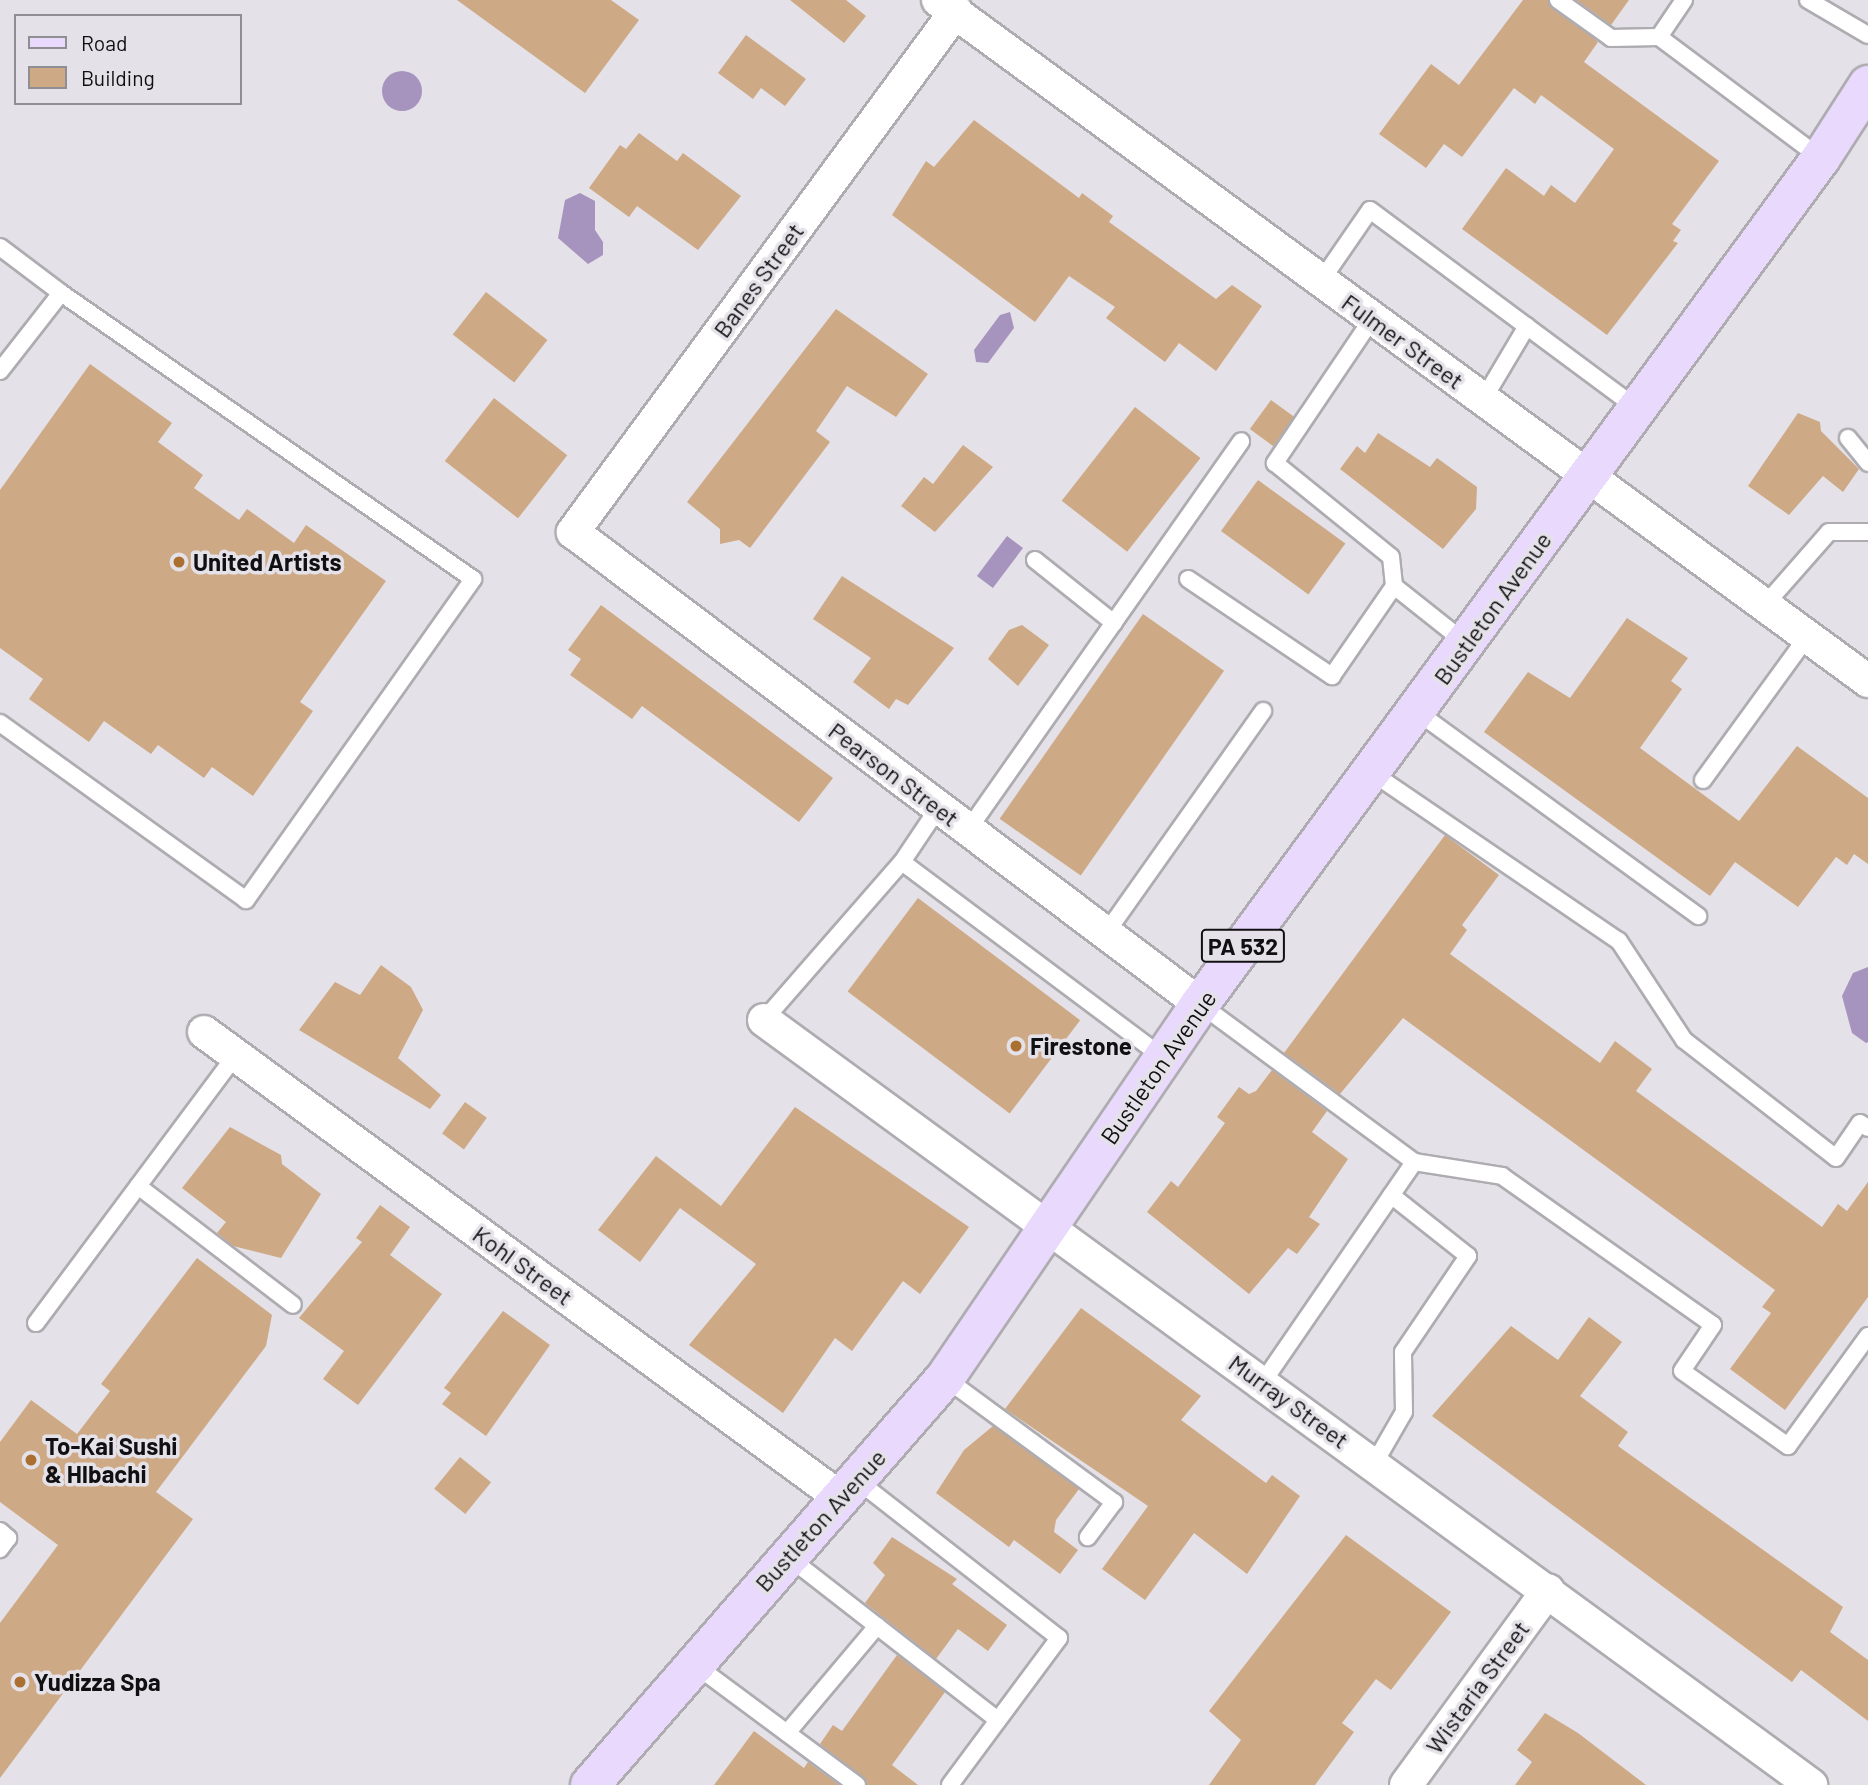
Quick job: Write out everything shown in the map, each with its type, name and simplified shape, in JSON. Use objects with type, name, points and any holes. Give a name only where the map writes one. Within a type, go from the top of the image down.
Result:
[{"type":"main road","name":"Bustleton Avenue","points":[[603,1781],[692,1662],[850,1490],[944,1378],[1200,1004],[1821,158],[1868,85]]},
{"type":"street","name":"Fulmer Street","points":[[947,6],[1588,478],[1807,637],[1865,674]]},
{"type":"street","name":"Banes Street","points":[[589,544],[573,532],[947,6]]},
{"type":"street","name":"Pearson Street","points":[[589,544],[1200,1004]]},
{"type":"street","name":"Murray Street","points":[[764,1020],[1548,1590],[1811,1785]]},
{"type":"street","name":"Kohl Street","points":[[204,1032],[850,1490]]},
{"type":"street","name":"Wistaria Street","points":[[1406,1785],[1548,1590]]},
{"type":"lane","points":[[1558,0],[1611,38],[1659,37],[1821,158]]},
{"type":"lane","points":[[1659,37],[1684,0]]},
{"type":"lane","points":[[1808,0],[1868,35]]},
{"type":"lane","points":[[1321,281],[1370,210],[1638,409]]},
{"type":"lane","points":[[0,247],[61,293],[473,579],[246,900],[0,723]]},
{"type":"lane","points":[[0,371],[61,293]]},
{"type":"lane","points":[[1188,579],[1332,676],[1394,586],[1391,556],[1275,463],[1373,319]]},
{"type":"lane","points":[[1483,400],[1527,326]]},
{"type":"lane","points":[[1848,438],[1868,463]]},
{"type":"lane","points":[[968,830],[1241,441]]},
{"type":"lane","points":[[1764,606],[1829,532],[1867,529]]},
{"type":"lane","points":[[1035,559],[1114,623]]},
{"type":"lane","points":[[1394,586],[1466,643]]},
{"type":"lane","points":[[1703,780],[1807,637]]},
{"type":"lane","points":[[1106,933],[1263,711]]},
{"type":"lane","points":[[1416,711],[1698,916]]},
{"type":"lane","points":[[1371,772],[1619,941],[1684,1040],[1836,1158],[1860,1123],[1868,1128]]},
{"type":"lane","points":[[764,1020],[902,862],[939,807]]},
{"type":"lane","points":[[902,862],[1163,1058]]},
{"type":"lane","points":[[1200,1004],[1414,1162],[1502,1176],[1713,1325],[1682,1371],[1788,1446],[1868,1336]]},
{"type":"lane","points":[[36,1323],[236,1055]]},
{"type":"lane","points":[[1263,1382],[1414,1162]]},
{"type":"lane","points":[[138,1186],[293,1305]]},
{"type":"lane","points":[[1374,1464],[1404,1412],[1403,1352],[1468,1256],[1391,1195]]},
{"type":"lane","points":[[944,1378],[1114,1502],[1088,1537]]},
{"type":"lane","points":[[850,1490],[1059,1638],[950,1785]]},
{"type":"lane","points":[[0,1531],[8,1538],[0,1549]]},
{"type":"lane","points":[[788,1556],[998,1720]]},
{"type":"lane","points":[[786,1733],[877,1626]]},
{"type":"lane","points":[[692,1662],[856,1785]]},
{"type":"shaded area","points":[[402,71],[416,77],[422,91],[416,105],[402,111],[388,105],[382,91],[388,77]]},
{"type":"shaded area","points":[[580,193],[595,201],[595,230],[603,242],[603,255],[588,264],[558,238],[565,200]]},
{"type":"shaded area","points":[[1010,312],[1014,328],[988,363],[976,362],[974,350],[1000,315]]},
{"type":"shaded area","points":[[1007,536],[1023,548],[993,588],[977,576]]},
{"type":"shaded area","points":[[1868,967],[1866,1043],[1852,1033],[1842,996],[1853,973]]},
{"type":"building","points":[[457,0],[611,0],[639,20],[585,93]]},
{"type":"building","points":[[790,0],[846,0],[866,16],[844,43]]},
{"type":"building","points":[[1523,0],[1548,0],[1598,42],[1584,62],[1719,161],[1672,224],[1681,230],[1673,241],[1678,243],[1607,335],[1462,229],[1506,168],[1544,196],[1551,185],[1575,203],[1614,149],[1541,95],[1535,104],[1514,88],[1462,157],[1444,144],[1426,168],[1379,134],[1431,64],[1459,85]]},
{"type":"building","points":[[1576,0],[1629,0],[1611,25]]},
{"type":"building","points":[[746,35],[806,79],[785,106],[761,88],[753,99],[718,73]]},
{"type":"building","points":[[974,120],[1079,198],[1082,193],[1113,216],[1109,222],[1216,299],[1232,285],[1262,306],[1216,371],[1179,343],[1165,362],[1106,318],[1115,307],[1069,276],[1035,322],[892,215],[926,161],[934,167]]},
{"type":"building","points":[[639,133],[677,161],[683,153],[741,196],[698,250],[637,206],[629,217],[589,188],[620,145],[626,149]]},
{"type":"building","points":[[486,292],[547,340],[514,383],[453,335]]},
{"type":"building","points":[[836,309],[928,374],[896,417],[847,386],[816,431],[830,442],[750,548],[739,540],[720,544],[720,529],[687,502]]},
{"type":"building","name":"United Artists","points":[[90,364],[172,423],[158,442],[203,475],[194,488],[239,520],[247,509],[294,543],[306,525],[386,581],[300,702],[313,711],[253,796],[212,767],[204,778],[158,745],[151,754],[104,721],[89,742],[29,699],[43,679],[0,648],[0,490]]},
{"type":"building","points":[[494,398],[567,455],[518,518],[445,461]]},
{"type":"building","points":[[1271,400],[1294,417],[1273,446],[1250,429]]},
{"type":"building","points":[[1135,407],[1200,458],[1127,552],[1062,501]]},
{"type":"building","points":[[1798,413],[1820,422],[1821,431],[1859,469],[1843,492],[1823,476],[1789,515],[1748,486]]},
{"type":"building","points":[[1378,433],[1430,467],[1437,458],[1477,487],[1476,509],[1443,549],[1340,469],[1357,446],[1365,453]]},
{"type":"building","points":[[963,445],[993,467],[935,532],[901,506],[924,477],[933,484]]},
{"type":"building","points":[[1258,480],[1345,543],[1308,594],[1221,531]]},
{"type":"building","points":[[842,576],[954,648],[908,705],[896,699],[889,709],[853,682],[871,658],[813,619]]},
{"type":"building","points":[[601,605],[833,778],[799,822],[642,706],[632,719],[570,675],[581,659],[568,650]]},
{"type":"building","points":[[1143,614],[1224,671],[1081,876],[1000,819]]},
{"type":"building","points":[[1627,618],[1688,658],[1671,681],[1682,689],[1640,748],[1739,821],[1797,746],[1868,798],[1868,864],[1854,854],[1847,865],[1836,857],[1798,907],[1735,862],[1710,896],[1484,732],[1528,672],[1570,698]]},
{"type":"building","points":[[1022,625],[1049,645],[1018,686],[988,659],[1009,630]]},
{"type":"building","points":[[1445,835],[1499,875],[1462,925],[1467,930],[1450,954],[1600,1063],[1615,1041],[1652,1069],[1636,1091],[1822,1227],[1838,1204],[1847,1211],[1868,1182],[1868,1297],[1785,1410],[1730,1369],[1771,1313],[1762,1307],[1775,1290],[1403,1018],[1340,1094],[1284,1053]]},
{"type":"building","points":[[918,898],[1080,1020],[1010,1114],[848,991]]},
{"type":"building","points":[[381,965],[411,987],[423,1010],[398,1058],[441,1095],[430,1109],[299,1030],[335,982],[360,995]]},
{"type":"building","points":[[1272,1070],[1327,1111],[1312,1132],[1348,1159],[1309,1217],[1320,1224],[1297,1254],[1288,1248],[1249,1294],[1147,1212],[1171,1181],[1178,1187],[1225,1123],[1217,1117],[1239,1087],[1249,1094],[1256,1091]]},
{"type":"building","points":[[465,1102],[487,1118],[464,1149],[442,1134]]},
{"type":"building","points":[[795,1107],[969,1227],[920,1294],[903,1281],[852,1351],[835,1338],[783,1413],[689,1345],[756,1264],[680,1208],[640,1262],[598,1230],[656,1156],[721,1206]]},
{"type":"building","points":[[230,1127],[281,1155],[282,1164],[321,1194],[281,1258],[233,1246],[217,1233],[226,1222],[182,1188]]},
{"type":"building","points":[[380,1205],[410,1227],[390,1255],[442,1294],[358,1405],[323,1379],[344,1351],[299,1318],[362,1242],[356,1238]]},
{"type":"building","points":[[197,1258],[272,1315],[266,1346],[156,1492],[193,1519],[0,1778],[0,1623],[58,1545],[0,1502],[0,1442],[31,1400],[77,1434],[110,1391],[101,1384]]},
{"type":"building","points":[[1081,1308],[1201,1396],[1181,1420],[1266,1483],[1272,1475],[1300,1496],[1247,1574],[1194,1533],[1145,1600],[1102,1569],[1148,1506],[1005,1409]]},
{"type":"building","points":[[503,1311],[550,1345],[486,1436],[442,1404],[451,1393],[444,1388]]},
{"type":"building","points":[[1589,1317],[1622,1342],[1580,1396],[1628,1432],[1618,1446],[1843,1607],[1830,1632],[1868,1660],[1868,1721],[1801,1670],[1792,1682],[1432,1416],[1511,1326],[1558,1360]]},
{"type":"building","points":[[993,1426],[1079,1489],[1056,1520],[1054,1532],[1078,1550],[1060,1574],[1014,1540],[1009,1547],[936,1493],[964,1450]]},
{"type":"building","points":[[460,1457],[491,1482],[465,1514],[434,1489]]},
{"type":"building","points":[[1346,1535],[1451,1612],[1391,1690],[1376,1679],[1342,1723],[1354,1732],[1315,1785],[1209,1785],[1241,1740],[1209,1711]]},
{"type":"building","points":[[892,1537],[957,1579],[952,1584],[1007,1625],[988,1651],[958,1629],[936,1659],[865,1603],[885,1575],[873,1563]]},
{"type":"building","points":[[897,1655],[945,1692],[892,1765],[918,1785],[867,1785],[820,1744],[833,1725],[842,1731]]},
{"type":"building","points":[[1545,1713],[1578,1733],[1646,1785],[1515,1785],[1532,1762],[1517,1750]]},
{"type":"building","points":[[754,1731],[804,1768],[808,1762],[839,1785],[714,1785]]},
{"type":"place","name":"United Artists","points":[[179,562]]},
{"type":"place","name":"Firestone","points":[[1016,1046]]},
{"type":"place","name":"To-Kai Sushi & HIbachi","points":[[31,1460]]},
{"type":"place","name":"Yudizza Spa","points":[[20,1682]]}]
